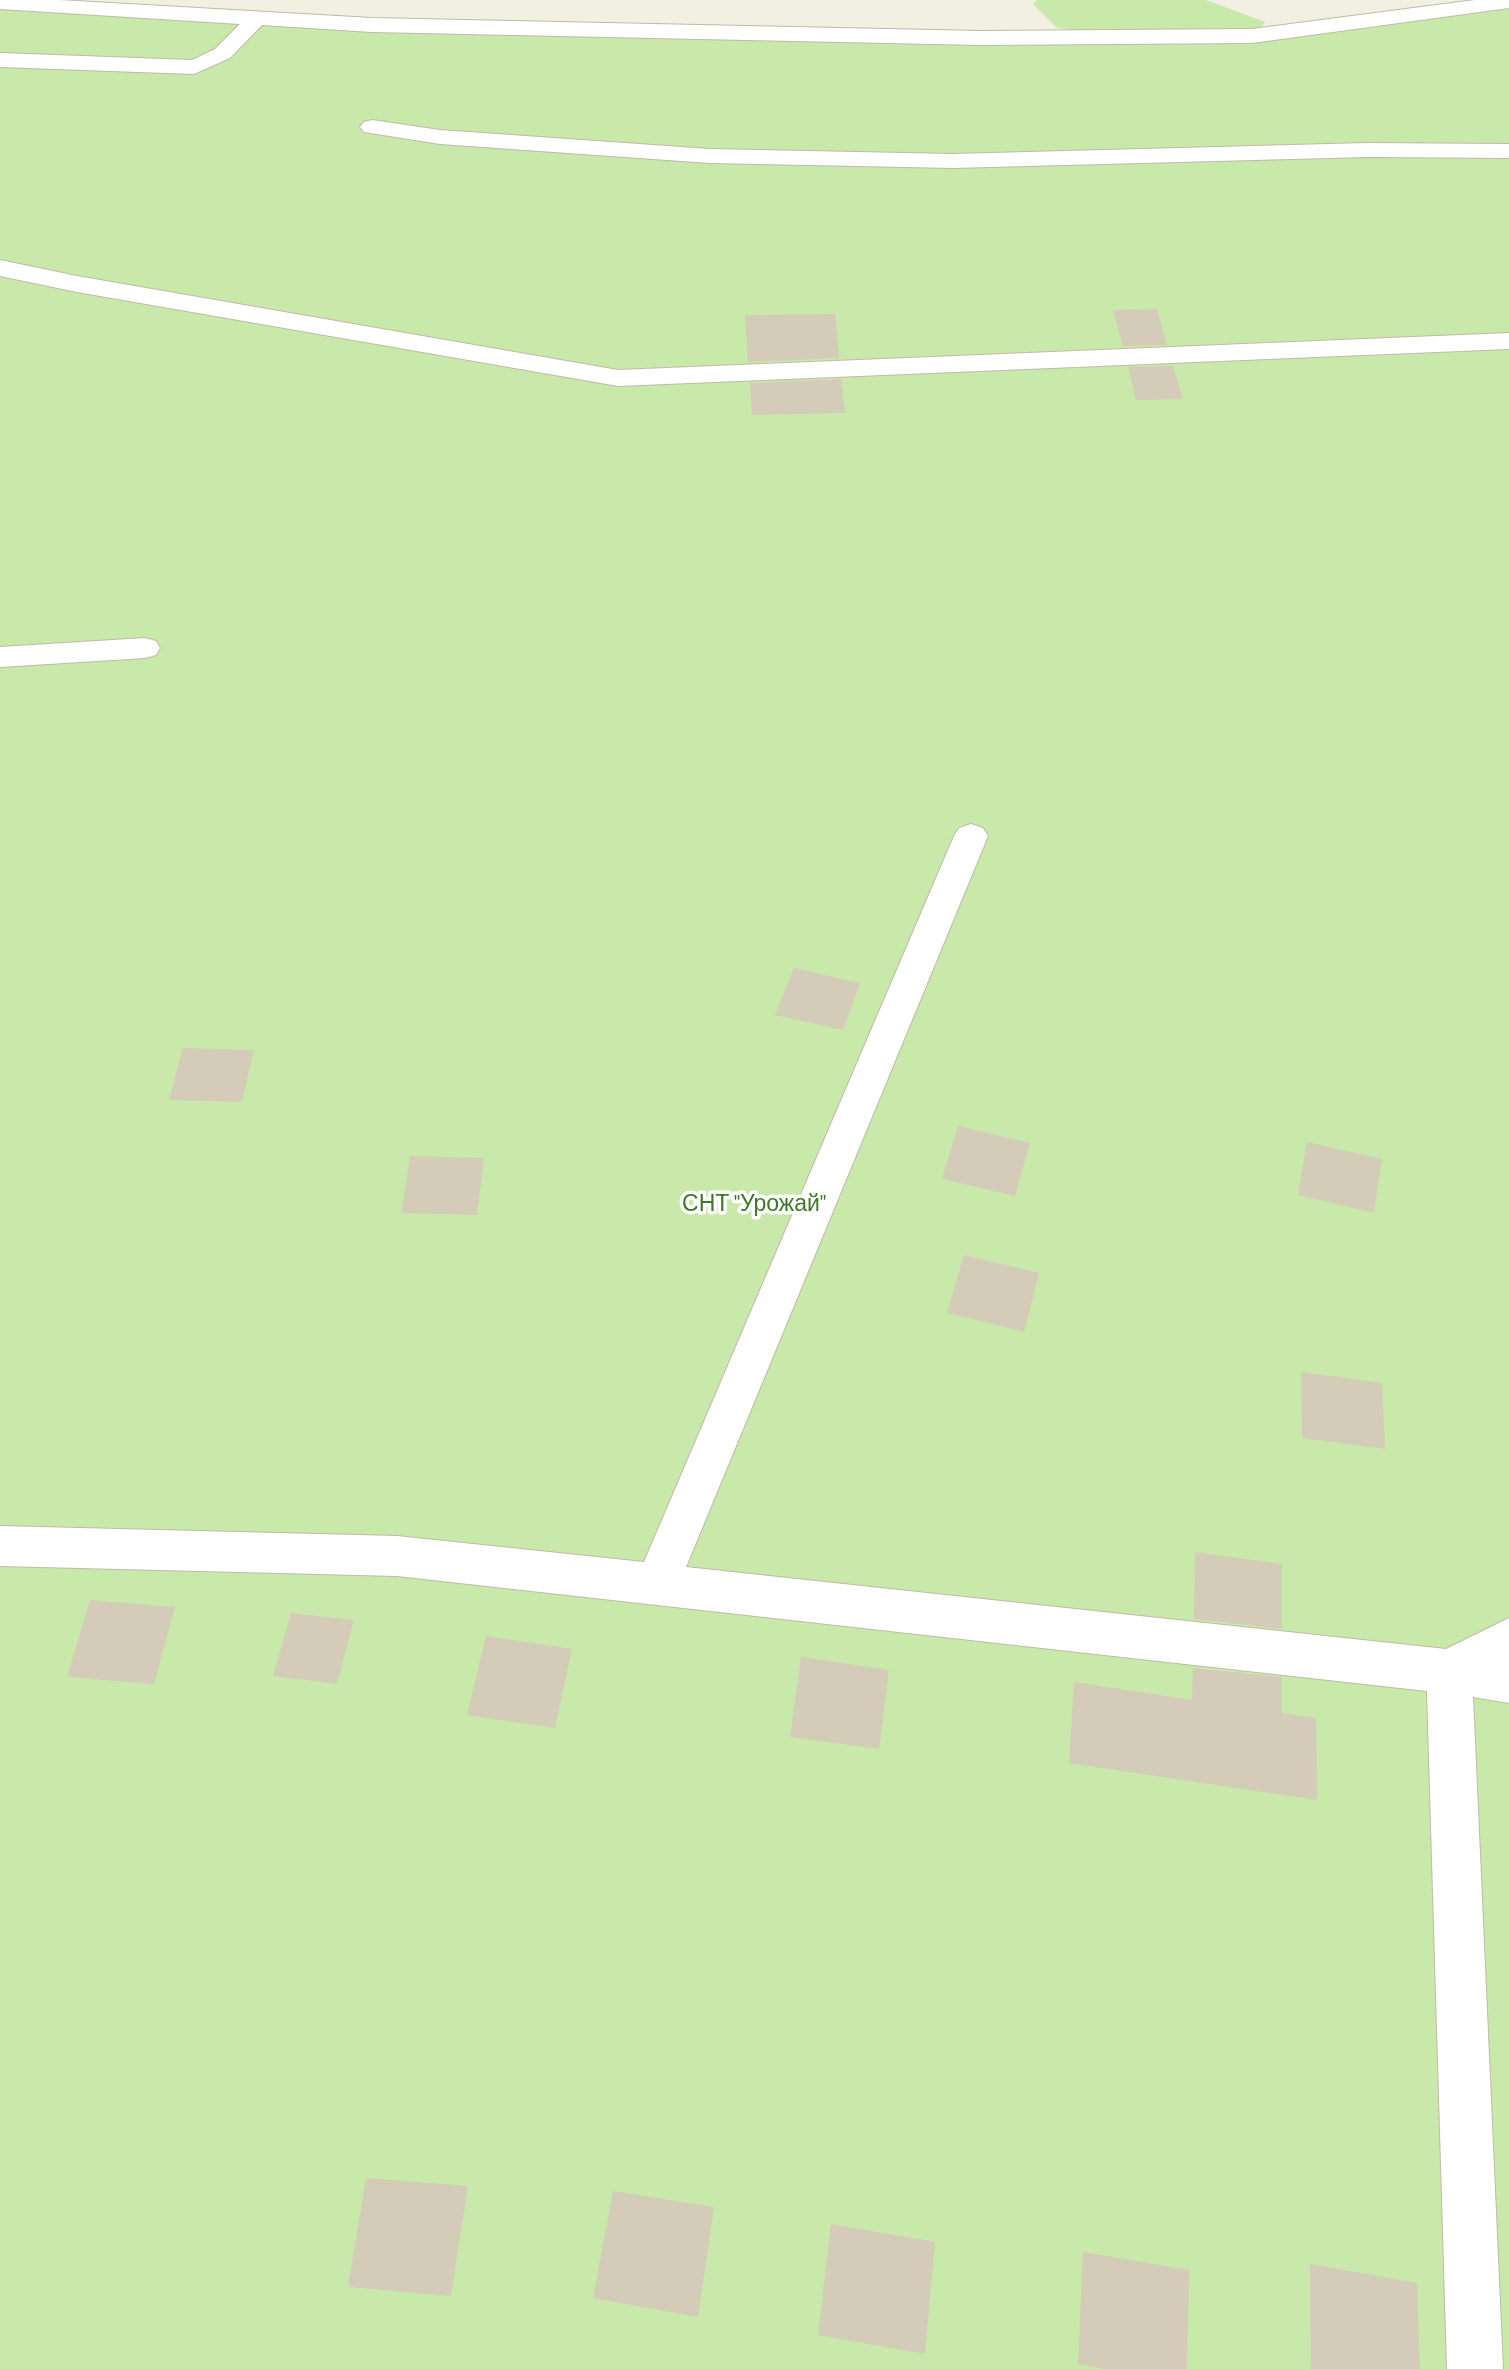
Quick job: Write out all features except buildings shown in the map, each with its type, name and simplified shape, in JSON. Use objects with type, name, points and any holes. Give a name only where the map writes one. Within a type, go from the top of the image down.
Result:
[{"type":"street","points":[[0,2],[372,25],[981,38],[1252,36],[1509,2]]},
{"type":"street","points":[[0,60],[194,67],[217,60],[256,18]]},
{"type":"street","points":[[372,127],[440,137],[710,156],[939,161],[1367,150],[1509,151]]},
{"type":"street","points":[[0,268],[618,378],[1509,341]]},
{"type":"street","points":[[0,657],[145,648]]},
{"type":"street","points":[[657,1584],[971,836]]},
{"type":"street","points":[[0,1546],[397,1556],[1449,1671],[1509,1681]]},
{"type":"street","points":[[1449,1671],[1509,1640]]},
{"type":"street","points":[[1449,1671],[1475,2369]]},
{"type":"green space","name":"СНТ \"Урожай\"","points":[[0,0],[306,21],[797,34],[1088,32],[1057,28],[1033,4],[1037,0],[1206,0],[1265,22],[1261,29],[1509,0],[1509,2369],[0,2369]]}]
